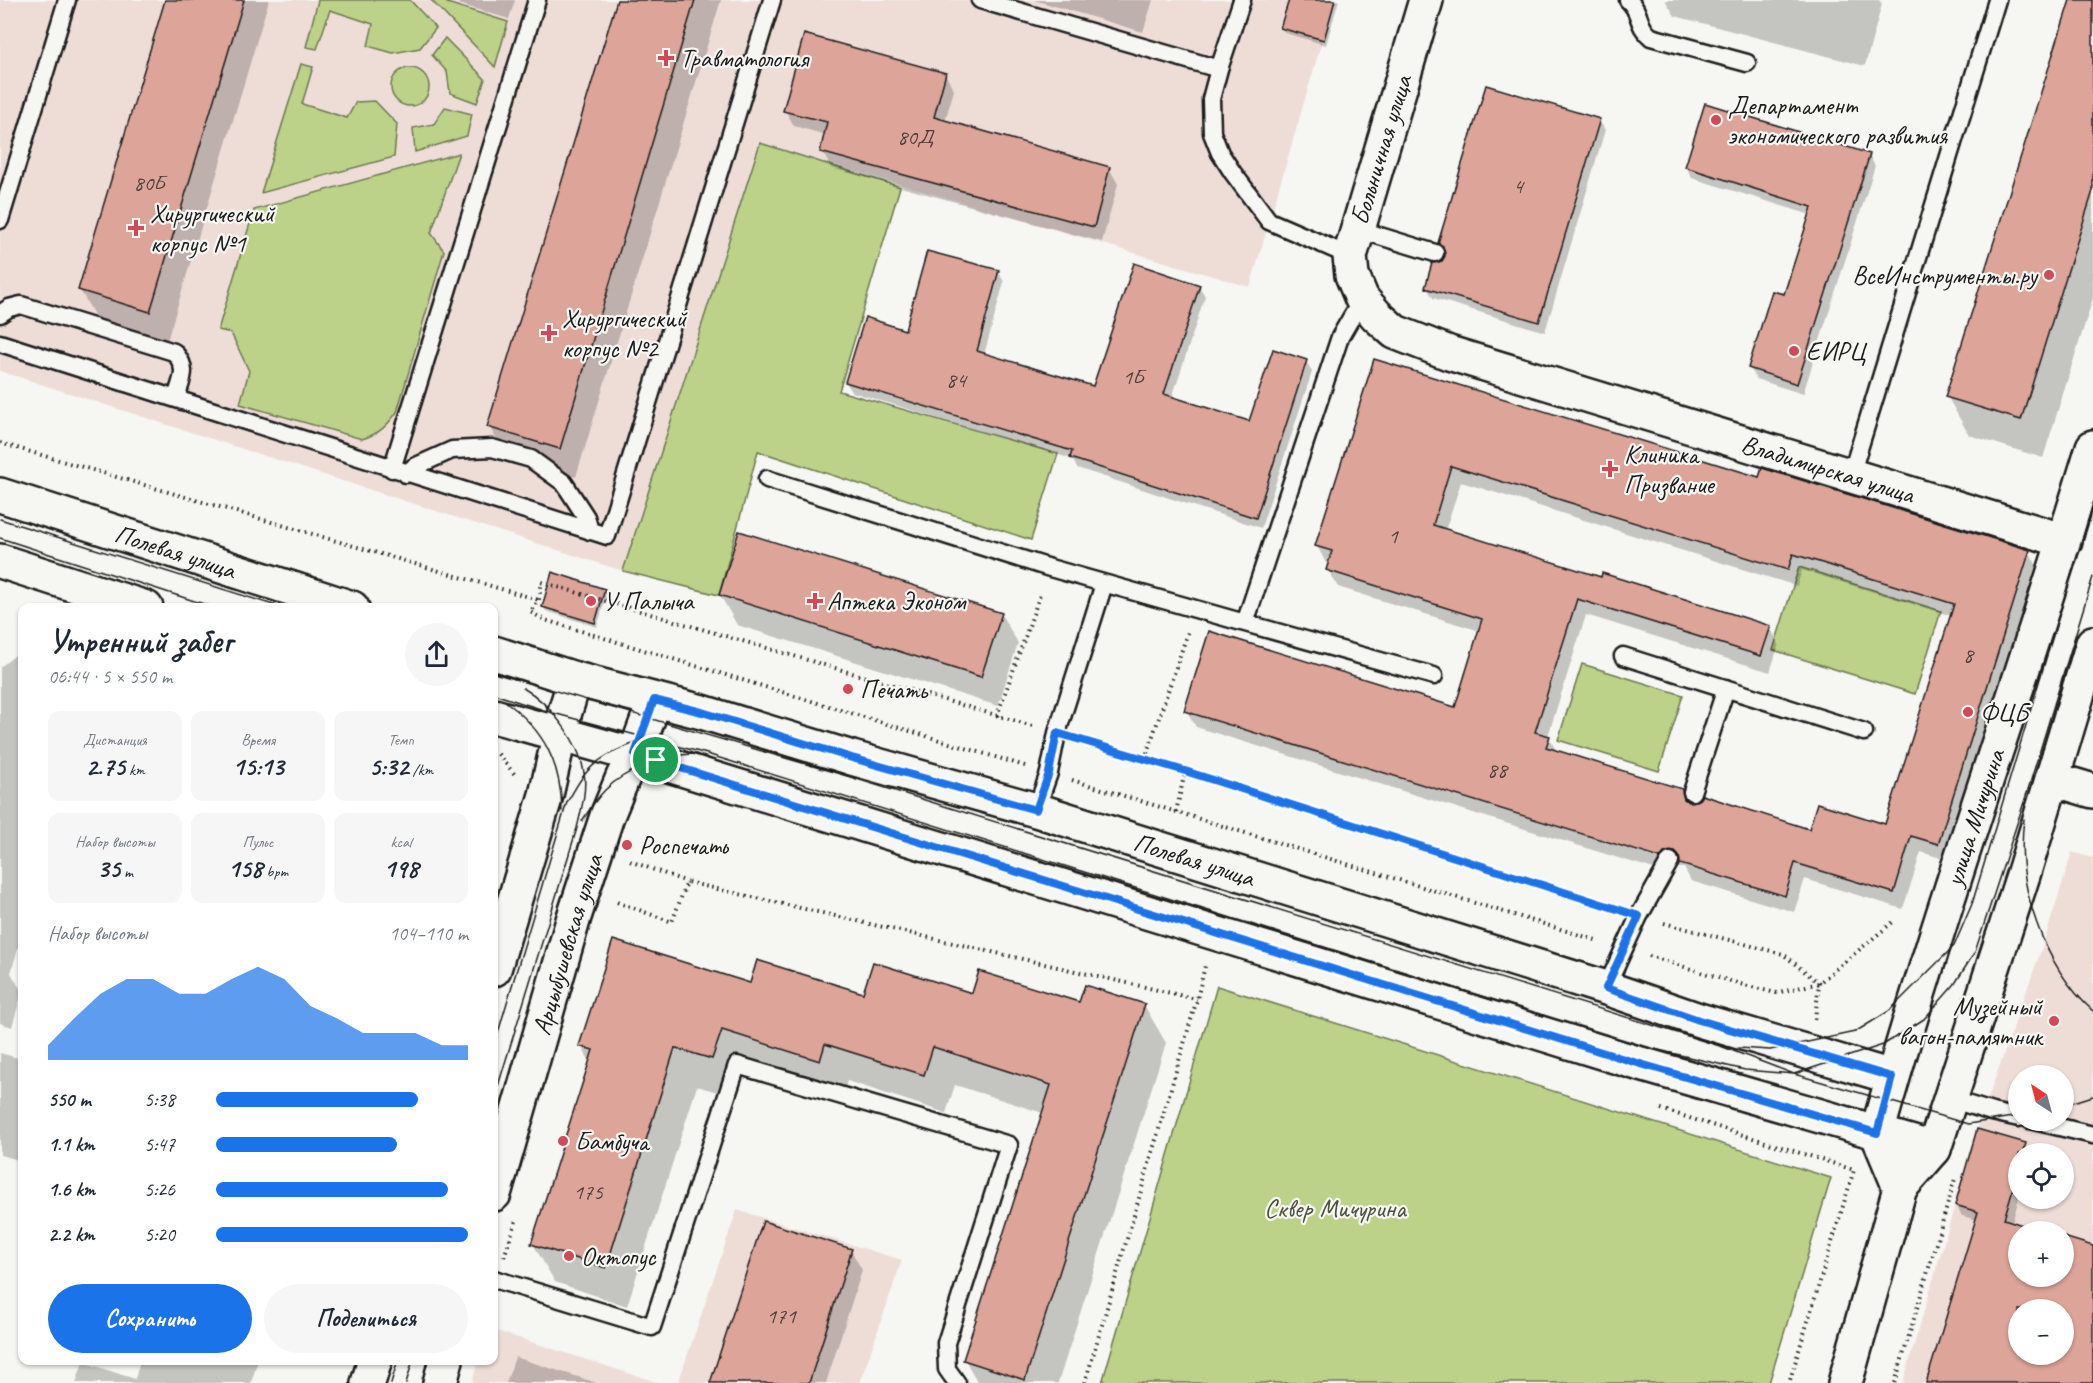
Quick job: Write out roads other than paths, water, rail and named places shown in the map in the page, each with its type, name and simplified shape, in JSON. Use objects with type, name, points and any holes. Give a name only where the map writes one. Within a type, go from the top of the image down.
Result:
[{"type":"main road","name":"Больничная улица","points":[[1362,299],[1352,275],[1353,242],[1426,0]]},
{"type":"main road","name":"Владимирская улица","points":[[1362,299],[1395,332],[1449,353],[2065,541]]},
{"type":"main road","name":"улица Мичурина","points":[[1877,1133],[1922,978],[2065,541],[2093,447]]},
{"type":"main road","name":"Полевая улица","points":[[0,495],[336,603]]},
{"type":"main road","points":[[0,561],[130,603]]},
{"type":"main road","points":[[1845,1383],[1900,1188],[1934,1149],[2053,779],[2093,643]]},
{"type":"main road","name":"Полевая улица","points":[[498,654],[575,679],[702,712],[852,758],[1036,810],[1606,988],[1699,1020],[1892,1077]]},
{"type":"main road","points":[[498,956],[546,795],[575,679]]},
{"type":"main road","name":"Арцыбушевская улица","points":[[498,1180],[573,917],[608,816],[623,777],[635,754],[654,700]]},
{"type":"main road","points":[[498,717],[635,754],[1612,1055],[1934,1149]]},
{"type":"main road","points":[[2053,779],[2093,791]]},
{"type":"main road","points":[[1877,1133],[1900,1188]]},
{"type":"main road","points":[[368,1383],[373,1365]]},
{"type":"main road","points":[[440,1383],[445,1365]]},
{"type":"lane","points":[[0,220],[68,0]]},
{"type":"lane","points":[[399,472],[537,0]]},
{"type":"lane","points":[[0,343],[176,398],[399,472],[607,536],[772,0]]},
{"type":"lane","points":[[980,0],[1219,69]]},
{"type":"lane","points":[[1242,0],[1219,69],[1212,99],[1212,133],[1220,153],[1269,221],[1353,242],[1435,253]]},
{"type":"lane","points":[[1628,0],[1635,6],[1643,31],[1651,37],[1747,63]]},
{"type":"lane","points":[[1851,476],[1997,0]]},
{"type":"lane","points":[[1245,623],[1340,337],[1362,299]]},
{"type":"lane","points":[[0,314],[9,308],[21,305],[174,352],[182,362],[184,373],[176,398]]},
{"type":"lane","points":[[399,472],[452,450],[492,448],[531,459],[564,483],[586,517],[590,531]]},
{"type":"lane","points":[[767,478],[1050,568],[1434,676]]},
{"type":"lane","points":[[1036,810],[1049,773],[1057,733],[1104,584]]},
{"type":"lane","points":[[1623,656],[1864,732]]},
{"type":"lane","points":[[1692,792],[1726,688]]},
{"type":"lane","points":[[1606,988],[1639,916],[1670,861]]},
{"type":"lane","points":[[498,1281],[652,1327],[737,1065],[1009,1145],[946,1343],[947,1369],[957,1383]]},
{"type":"lane","points":[[1950,1099],[2008,1115]]},
{"type":"lane","points":[[2074,1130],[2093,1135]]},
{"type":"tram line","points":[[1738,1048],[1770,1050],[1855,1032],[1889,1011],[1954,946],[1972,904],[2093,503]]},
{"type":"tram line","points":[[0,519],[267,603]]},
{"type":"tram line","points":[[0,538],[201,603]]},
{"type":"tram line","points":[[498,695],[553,713],[707,754],[1641,1046],[1745,1070],[1794,1074],[1883,1045],[1924,1019],[1954,985],[1975,952],[2027,793],[2093,577]]},
{"type":"tram line","points":[[498,674],[847,776],[1723,1047],[1794,1074],[1968,1124],[2008,1118]]},
{"type":"tram line","points":[[498,1086],[577,828],[585,786],[581,761],[570,736],[553,713],[523,688]]},
{"type":"tram line","points":[[505,701],[530,724],[548,749],[558,778],[562,811]]},
{"type":"tram line","points":[[498,1033],[567,802],[591,767],[624,747],[651,738]]},
{"type":"tram line","points":[[582,821],[602,793],[624,776],[648,764],[673,756],[696,754]]},
{"type":"tram line","points":[[2024,819],[2022,844],[2024,871],[2037,923],[2060,972],[2093,1011]]},
{"type":"tram line","points":[[2074,1102],[2093,1096]]},
{"type":"tram line","points":[[391,1383],[396,1365]]},
{"type":"tram line","points":[[406,1383],[411,1365]]},
{"type":"place","name":"Травматология","points":[[666,58]]},
{"type":"place","name":"Департамент экономического развития","points":[[1716,120]]},
{"type":"place","name":"Хирургический корпус №1","points":[[136,228]]},
{"type":"place","name":"ВсеИнструменты.ру","points":[[2049,275]]},
{"type":"place","name":"Хирургический корпус №2","points":[[549,333]]},
{"type":"place","name":"ЕИРЦ","points":[[1794,351]]},
{"type":"place","name":"Клиника Призвание","points":[[1610,469]]},
{"type":"place","name":"У Палыча","points":[[591,601]]},
{"type":"place","name":"Аптека Эконом","points":[[815,601]]},
{"type":"place","name":"Печать","points":[[848,689]]},
{"type":"place","name":"ФЦБ","points":[[1968,712]]},
{"type":"place","name":"Роспечать","points":[[627,845]]},
{"type":"place","name":"Музейный вагон-памятник","points":[[2054,1021]]},
{"type":"place","name":"Бамбуча","points":[[563,1141]]},
{"type":"place","name":"Октопус","points":[[569,1256]]},
{"type":"park label","name":"Сквер Мичурина","points":[[1335,1208]]}]
